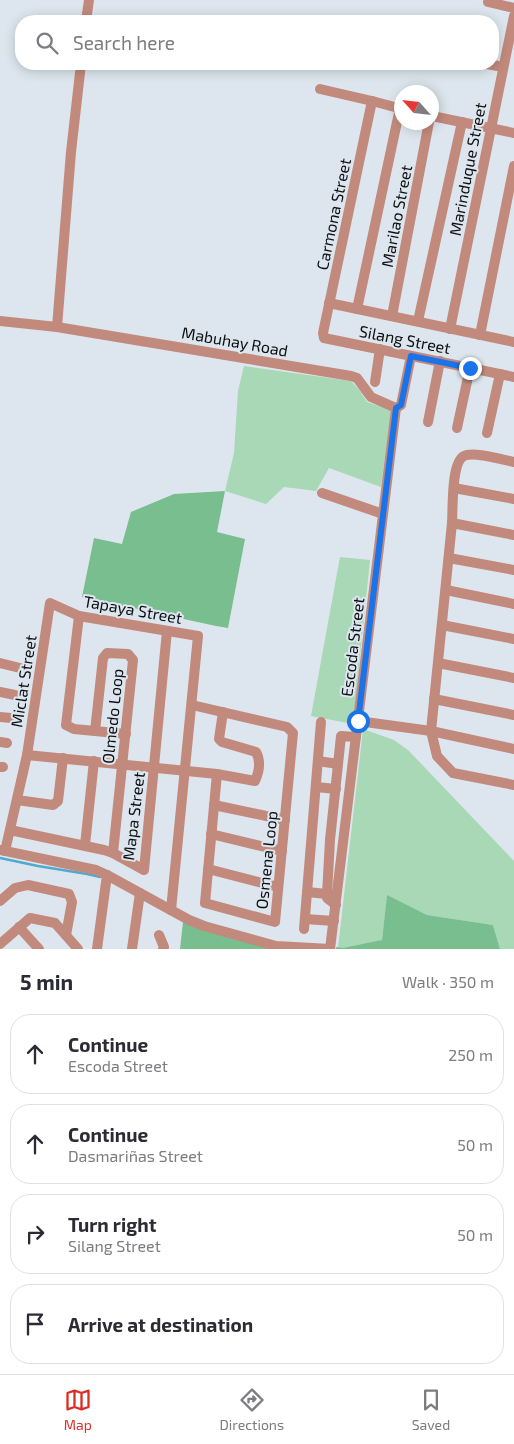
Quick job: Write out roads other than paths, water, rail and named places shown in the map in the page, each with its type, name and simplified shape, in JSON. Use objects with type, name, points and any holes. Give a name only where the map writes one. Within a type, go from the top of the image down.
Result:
[{"type":"street","points":[[87,15],[89,0]]},
{"type":"street","points":[[488,2],[514,8]]},
{"type":"street","name":"Marinduque Street","points":[[450,329],[514,16]]},
{"type":"street","points":[[499,67],[504,68]]},
{"type":"street","points":[[0,321],[57,327],[71,152],[81,70]]},
{"type":"street","points":[[320,89],[394,107]]},
{"type":"street","name":"Carmona Street","points":[[323,333],[372,101]]},
{"type":"street","points":[[439,117],[514,133]]},
{"type":"street","points":[[418,322],[462,122]]},
{"type":"street","points":[[357,309],[396,130]]},
{"type":"street","name":"Marilao Street","points":[[392,316],[427,130]]},
{"type":"street","points":[[480,335],[514,166]]},
{"type":"street","points":[[329,303],[514,342]]},
{"type":"street","name":"Mabuhay Road","points":[[57,327],[350,376],[357,378],[371,397],[396,408]]},
{"type":"street","name":"Silang Street","points":[[323,333],[324,338],[514,377]]},
{"type":"street","points":[[375,382],[380,349]]},
{"type":"street","name":"Escoda Street","points":[[330,949],[396,408],[401,405],[411,356]]},
{"type":"street","points":[[428,422],[440,361]]},
{"type":"street","points":[[457,428],[470,368]]},
{"type":"street","points":[[487,433],[500,374]]},
{"type":"street","points":[[514,462],[480,455],[466,455],[458,463],[431,731],[436,756],[453,774],[514,784]]},
{"type":"street","points":[[454,488],[514,499]]},
{"type":"street","points":[[322,493],[383,514]]},
{"type":"street","points":[[452,523],[514,535]]},
{"type":"street","points":[[449,558],[514,570]]},
{"type":"street","points":[[446,590],[514,604]]},
{"type":"street","name":"Tapaya Street","points":[[50,603],[79,616],[198,636],[172,910]]},
{"type":"street","name":"Miclat Street","points":[[3,851],[10,830],[26,754],[50,603]]},
{"type":"street","points":[[79,616],[66,725],[74,729],[126,734]]},
{"type":"street","points":[[442,625],[514,639]]},
{"type":"street","name":"Mapa Street","points":[[10,830],[85,845],[114,853],[144,870],[167,631]]},
{"type":"street","name":"Olmedo Loop","points":[[95,731],[103,658],[108,653],[128,654],[133,660],[114,853]]},
{"type":"street","points":[[0,663],[20,668]]},
{"type":"street","points":[[438,663],[514,678]]},
{"type":"street","points":[[0,692],[15,694]]},
{"type":"street","points":[[434,699],[514,715]]},
{"type":"street","name":"Osmena Loop","points":[[192,705],[287,727],[293,733],[275,922],[205,903],[217,774]]},
{"type":"street","points":[[26,754],[217,774],[255,781],[260,758],[256,752],[222,742],[219,739],[223,712]]},
{"type":"street","points":[[0,717],[11,718]]},
{"type":"street","points":[[358,721],[431,731],[514,749]]},
{"type":"street","points":[[321,722],[304,924],[334,921]]},
{"type":"street","points":[[336,904],[327,898],[327,894],[330,840],[341,736],[356,737]]},
{"type":"street","points":[[17,800],[53,805],[58,801],[63,758]]},
{"type":"street","points":[[85,845],[94,761]]},
{"type":"street","points":[[318,761],[338,764]]},
{"type":"street","points":[[316,787],[336,789]]},
{"type":"street","points":[[214,805],[285,820]]},
{"type":"street","points":[[314,813],[333,815]]},
{"type":"street","points":[[211,834],[282,851]]},
{"type":"street","points":[[312,839],[330,840]]},
{"type":"street","points":[[3,851],[96,870],[189,920],[204,926],[276,946],[330,949]]},
{"type":"street","points":[[309,865],[328,867]]},
{"type":"street","points":[[208,869],[278,887]]},
{"type":"street","points":[[97,949],[107,875]]},
{"type":"street","points":[[0,901],[15,888],[28,885],[69,894],[72,902],[66,934]]},
{"type":"street","points":[[307,892],[327,894]]},
{"type":"street","points":[[132,949],[140,894]]},
{"type":"street","points":[[0,944],[30,918],[55,923],[78,949]]},
{"type":"street","points":[[19,927],[38,949]]},
{"type":"street","points":[[159,935],[164,947],[163,949]]},
{"type":"waterway","points":[[0,858],[100,877]]}]
